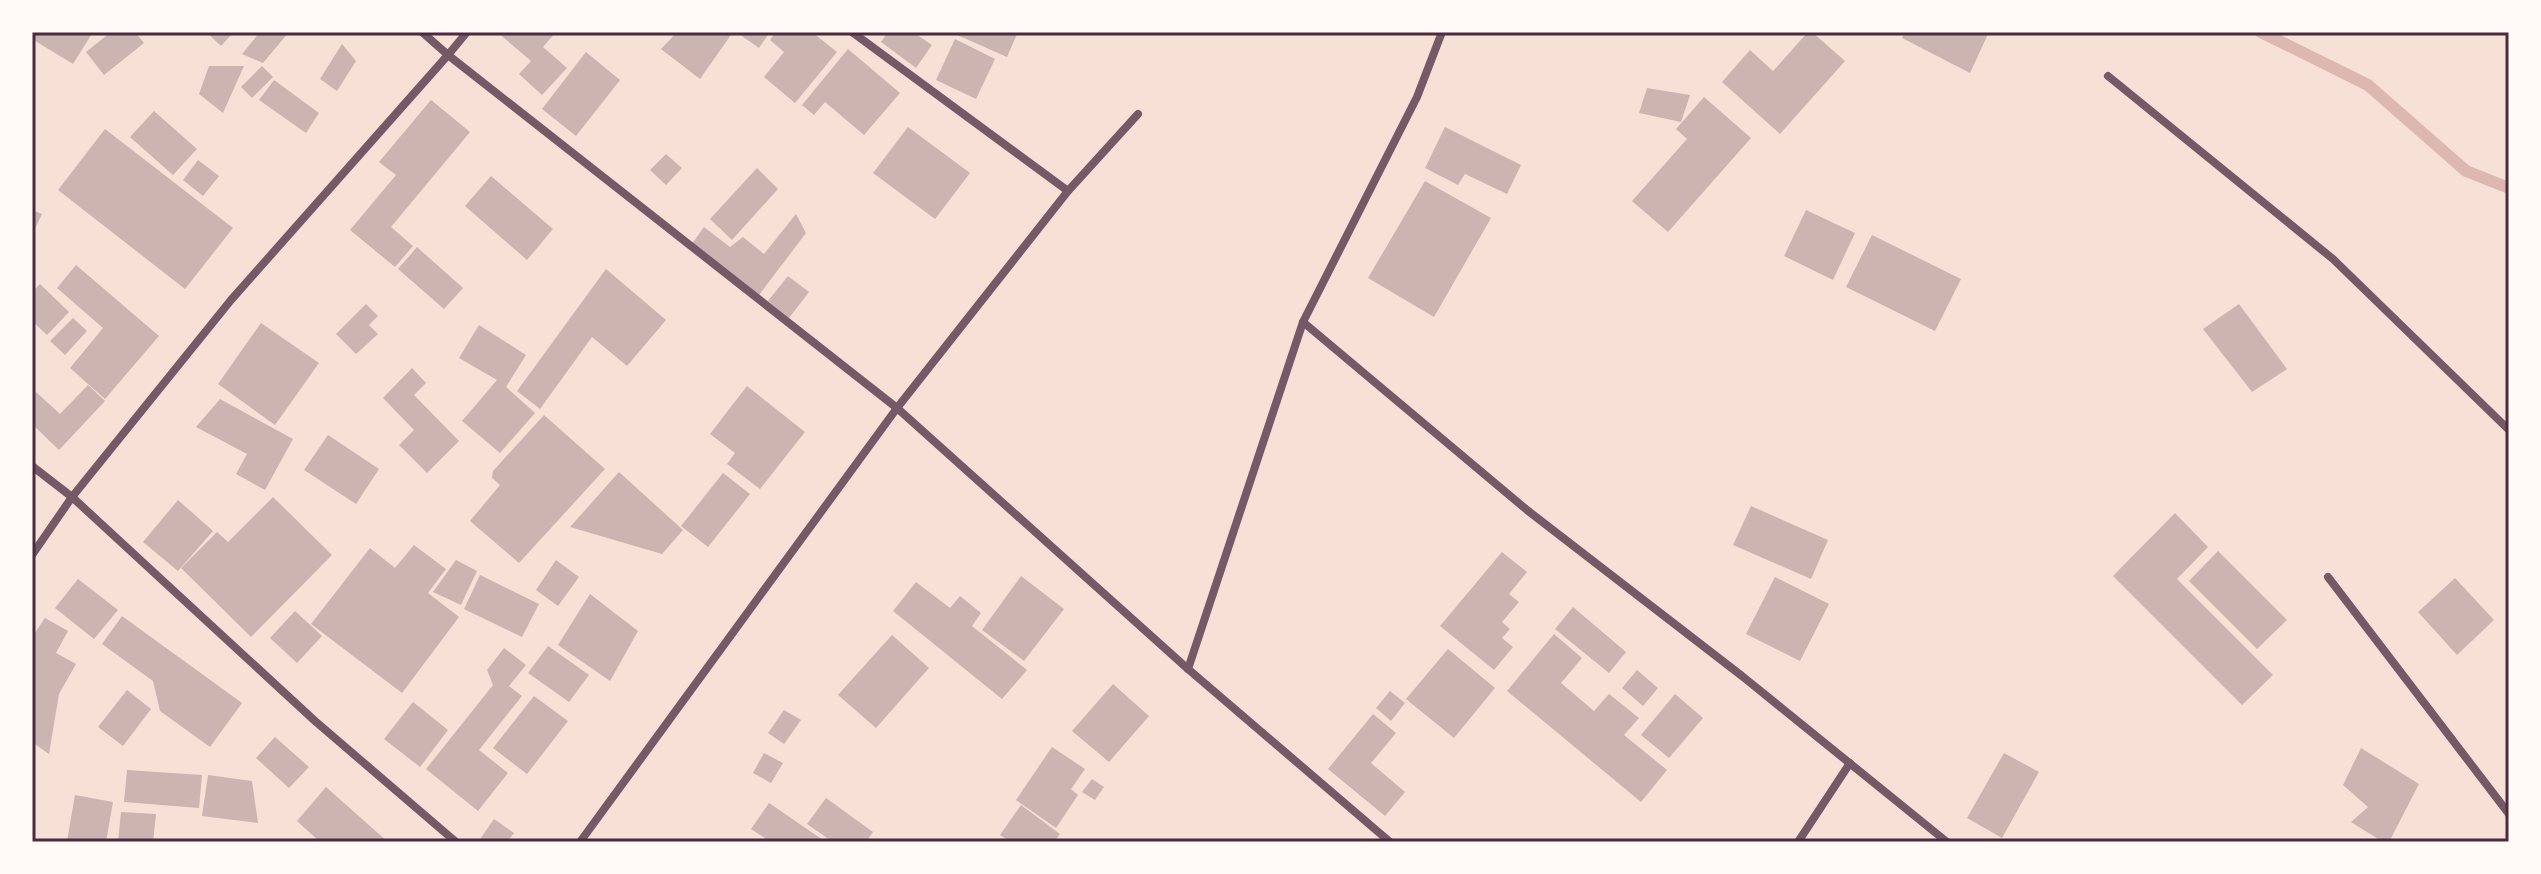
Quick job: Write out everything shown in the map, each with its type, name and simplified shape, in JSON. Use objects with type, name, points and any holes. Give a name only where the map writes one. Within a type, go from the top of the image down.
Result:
[{"type":"street","points":[[422,32],[897,408],[1188,669],[1390,842]]},
{"type":"street","points":[[32,555],[72,497],[231,300],[467,32]]},
{"type":"street","points":[[852,32],[1068,191]]},
{"type":"street","points":[[1188,669],[1303,322],[1417,97],[1442,32]]},
{"type":"street","points":[[2108,76],[2333,259],[2509,430]]},
{"type":"street","points":[[580,842],[897,408],[1068,191],[1138,114]]},
{"type":"street","points":[[1303,322],[1527,510],[1742,676],[1947,842]]},
{"type":"street","points":[[32,466],[72,497],[315,721],[456,842]]},
{"type":"street","points":[[2328,577],[2509,814]]},
{"type":"street","points":[[1798,842],[1850,763]]},
{"type":"building","points":[[32,32],[93,32],[73,64],[32,39]]},
{"type":"building","points":[[111,32],[135,32],[144,43],[104,75],[86,52]]},
{"type":"building","points":[[206,32],[234,32],[221,46]]},
{"type":"building","points":[[260,32],[289,32],[263,63],[242,54]]},
{"type":"building","points":[[497,32],[556,32],[543,47],[567,68],[542,95],[519,74],[531,61]]},
{"type":"building","points":[[677,32],[733,32],[700,79],[661,49]]},
{"type":"building","points":[[770,32],[759,48],[739,34]]},
{"type":"building","points":[[776,32],[812,32],[837,52],[795,103],[764,77],[784,52],[770,40]]},
{"type":"building","points":[[888,32],[913,32],[932,45],[916,68],[881,42]]},
{"type":"building","points":[[956,32],[1018,32],[1007,57]]},
{"type":"building","points":[[1808,32],[1812,32],[1845,61],[1780,134],[1722,82],[1750,50],[1773,71]]},
{"type":"building","points":[[1905,32],[1989,32],[1970,73],[1902,38]]},
{"type":"building","points":[[955,39],[995,59],[976,99],[936,80]]},
{"type":"building","points":[[342,44],[356,61],[337,91],[320,79]]},
{"type":"building","points":[[848,49],[900,93],[864,135],[825,102],[814,115],[802,105]]},
{"type":"building","points":[[586,52],[620,80],[576,136],[542,109]]},
{"type":"building","points":[[209,66],[244,66],[223,113],[199,94]]},
{"type":"building","points":[[262,66],[273,77],[252,98],[241,87]]},
{"type":"building","points":[[274,80],[319,113],[306,133],[259,100]]},
{"type":"building","points":[[1647,88],[1690,95],[1681,122],[1639,113]]},
{"type":"building","points":[[1704,97],[1751,138],[1668,232],[1632,201],[1687,139],[1676,129]]},
{"type":"building","points":[[431,100],[470,132],[391,227],[413,246],[395,267],[350,230],[396,175],[379,162]]},
{"type":"building","points":[[154,111],[197,149],[173,175],[130,137]]},
{"type":"building","points":[[908,127],[970,173],[935,219],[873,173]]},
{"type":"building","points":[[1445,127],[1521,165],[1507,194],[1465,174],[1458,185],[1425,168]]},
{"type":"building","points":[[105,129],[233,228],[185,289],[58,190]]},
{"type":"building","points":[[666,154],[682,168],[666,185],[650,170]]},
{"type":"building","points":[[198,160],[219,176],[203,196],[183,180]]},
{"type":"building","points":[[757,168],[778,189],[732,240],[710,219]]},
{"type":"building","points":[[491,176],[553,229],[527,260],[465,206]]},
{"type":"building","points":[[1425,181],[1491,218],[1434,317],[1368,278]]},
{"type":"building","points":[[32,210],[42,214],[32,235]]},
{"type":"building","points":[[1806,210],[1855,233],[1833,280],[1784,256]]},
{"type":"building","points":[[796,214],[806,233],[759,295],[691,245],[704,227],[730,247],[743,237],[764,254]]},
{"type":"building","points":[[1872,235],[1961,279],[1935,331],[1846,287]]},
{"type":"building","points":[[417,247],[463,288],[444,309],[398,269]]},
{"type":"building","points":[[76,265],[159,336],[105,399],[70,368],[103,328],[57,288]]},
{"type":"building","points":[[606,269],[666,320],[627,366],[592,337],[540,409],[517,391]]},
{"type":"building","points":[[788,276],[809,292],[789,318],[768,301]]},
{"type":"building","points":[[40,284],[69,312],[47,335],[32,321],[32,292]]},
{"type":"building","points":[[366,304],[378,316],[369,325],[378,334],[356,354],[336,334]]},
{"type":"building","points":[[2239,304],[2287,369],[2252,392],[2203,329]]},
{"type":"building","points":[[73,318],[87,331],[65,355],[50,341]]},
{"type":"building","points":[[261,323],[319,363],[275,425],[218,384]]},
{"type":"building","points":[[479,325],[526,355],[506,387],[535,413],[500,453],[462,421],[497,380],[459,358]]},
{"type":"building","points":[[412,368],[426,383],[414,395],[459,441],[427,473],[399,445],[414,430],[383,398]]},
{"type":"building","points":[[88,385],[105,401],[59,450],[32,424],[32,397],[36,392],[60,414]]},
{"type":"building","points":[[747,386],[805,432],[760,489],[727,464],[735,453],[710,434]]},
{"type":"building","points":[[220,399],[293,439],[265,490],[236,474],[247,454],[196,427]]},
{"type":"building","points":[[544,415],[605,469],[519,563],[470,521],[500,485],[492,478],[493,471]]},
{"type":"building","points":[[328,435],[379,469],[356,504],[304,470]]},
{"type":"building","points":[[619,472],[683,530],[662,554],[570,527]]},
{"type":"building","points":[[723,473],[750,494],[708,547],[681,526]]},
{"type":"building","points":[[273,497],[332,555],[251,637],[181,568],[217,532],[228,542]]},
{"type":"building","points":[[178,500],[213,531],[178,571],[143,542]]},
{"type":"building","points":[[1751,506],[1828,540],[1811,579],[1733,545]]},
{"type":"building","points":[[2175,513],[2208,547],[2177,579],[2273,675],[2242,705],[2113,576]]},
{"type":"building","points":[[414,545],[446,569],[428,593],[459,617],[402,693],[311,624],[370,548],[395,568]]},
{"type":"building","points":[[2218,551],[2287,620],[2257,649],[2189,581]]},
{"type":"building","points":[[1502,552],[1527,572],[1509,594],[1519,602],[1502,622],[1510,629],[1502,638],[1513,647],[1494,670],[1440,626]]},
{"type":"building","points":[[456,560],[477,571],[461,605],[433,592]]},
{"type":"building","points":[[556,560],[579,577],[558,606],[536,590]]},
{"type":"building","points":[[480,575],[539,604],[522,637],[464,609]]},
{"type":"building","points":[[1021,576],[1064,609],[1024,661],[982,630]]},
{"type":"building","points":[[1775,577],[1829,604],[1800,661],[1746,634]]},
{"type":"building","points":[[2455,578],[2494,620],[2457,655],[2418,612]]},
{"type":"building","points":[[78,579],[118,610],[94,639],[55,608]]},
{"type":"building","points":[[916,582],[950,608],[960,596],[981,613],[972,626],[1027,670],[1002,699],[893,611]]},
{"type":"building","points":[[590,594],[638,631],[610,681],[558,645]]},
{"type":"building","points":[[1573,607],[1626,652],[1609,673],[1555,629]]},
{"type":"building","points":[[295,611],[322,636],[297,663],[270,638]]},
{"type":"building","points":[[122,616],[242,703],[210,747],[160,711],[153,681],[102,644]]},
{"type":"building","points":[[45,618],[68,631],[56,653],[76,664],[59,694],[49,754],[32,742],[32,637]]},
{"type":"building","points":[[1554,634],[1582,658],[1561,683],[1594,711],[1609,694],[1639,718],[1624,735],[1667,770],[1641,802],[1507,691]]},
{"type":"building","points":[[892,635],[929,668],[876,728],[838,695]]},
{"type":"building","points":[[548,646],[589,675],[569,702],[528,673]]},
{"type":"building","points":[[504,648],[526,665],[509,686],[522,696],[479,750],[508,773],[478,811],[426,769],[493,685],[487,670]]},
{"type":"building","points":[[1448,649],[1495,688],[1454,738],[1406,699]]},
{"type":"building","points":[[1637,670],[1658,688],[1643,706],[1622,688]]},
{"type":"building","points":[[1113,684],[1149,716],[1109,762],[1072,731]]},
{"type":"building","points":[[127,690],[151,709],[123,746],[98,727]]},
{"type":"building","points":[[1390,691],[1405,703],[1391,721],[1376,708]]},
{"type":"building","points":[[1675,694],[1703,718],[1669,758],[1641,735]]},
{"type":"building","points":[[534,696],[568,721],[527,774],[493,748]]},
{"type":"building","points":[[413,702],[448,730],[420,767],[384,739]]},
{"type":"building","points":[[784,710],[801,720],[784,744],[768,733]]},
{"type":"building","points":[[1373,714],[1396,733],[1371,763],[1405,792],[1385,816],[1328,769]]},
{"type":"building","points":[[275,737],[309,767],[289,788],[256,758]]},
{"type":"building","points":[[1052,747],[1085,769],[1071,789],[1078,795],[1056,828],[1016,800]]},
{"type":"building","points":[[2361,748],[2419,784],[2389,842],[2383,842],[2351,822],[2368,807],[2343,785]]},
{"type":"building","points":[[764,753],[783,763],[771,783],[753,773]]},
{"type":"building","points":[[2004,753],[2039,772],[2002,838],[1967,818]]},
{"type":"building","points":[[127,770],[202,775],[199,808],[124,802]]},
{"type":"building","points":[[208,775],[252,781],[258,823],[202,816]]},
{"type":"building","points":[[1092,779],[1104,787],[1095,800],[1082,792]]},
{"type":"building","points":[[326,787],[388,842],[320,842],[297,821]]},
{"type":"building","points":[[75,795],[113,802],[106,842],[67,841]]},
{"type":"building","points":[[826,798],[873,832],[866,842],[833,842],[807,824]]},
{"type":"building","points":[[769,803],[826,842],[771,842],[751,829]]},
{"type":"building","points":[[1021,805],[1060,834],[1054,842],[1011,842],[1000,835]]},
{"type":"building","points":[[121,812],[156,814],[153,842],[118,842]]},
{"type":"building","points":[[494,819],[514,833],[507,842],[478,842]]},
{"type":"waterway","points":[[2261,32],[2368,85],[2466,171],[2509,188]]}]
